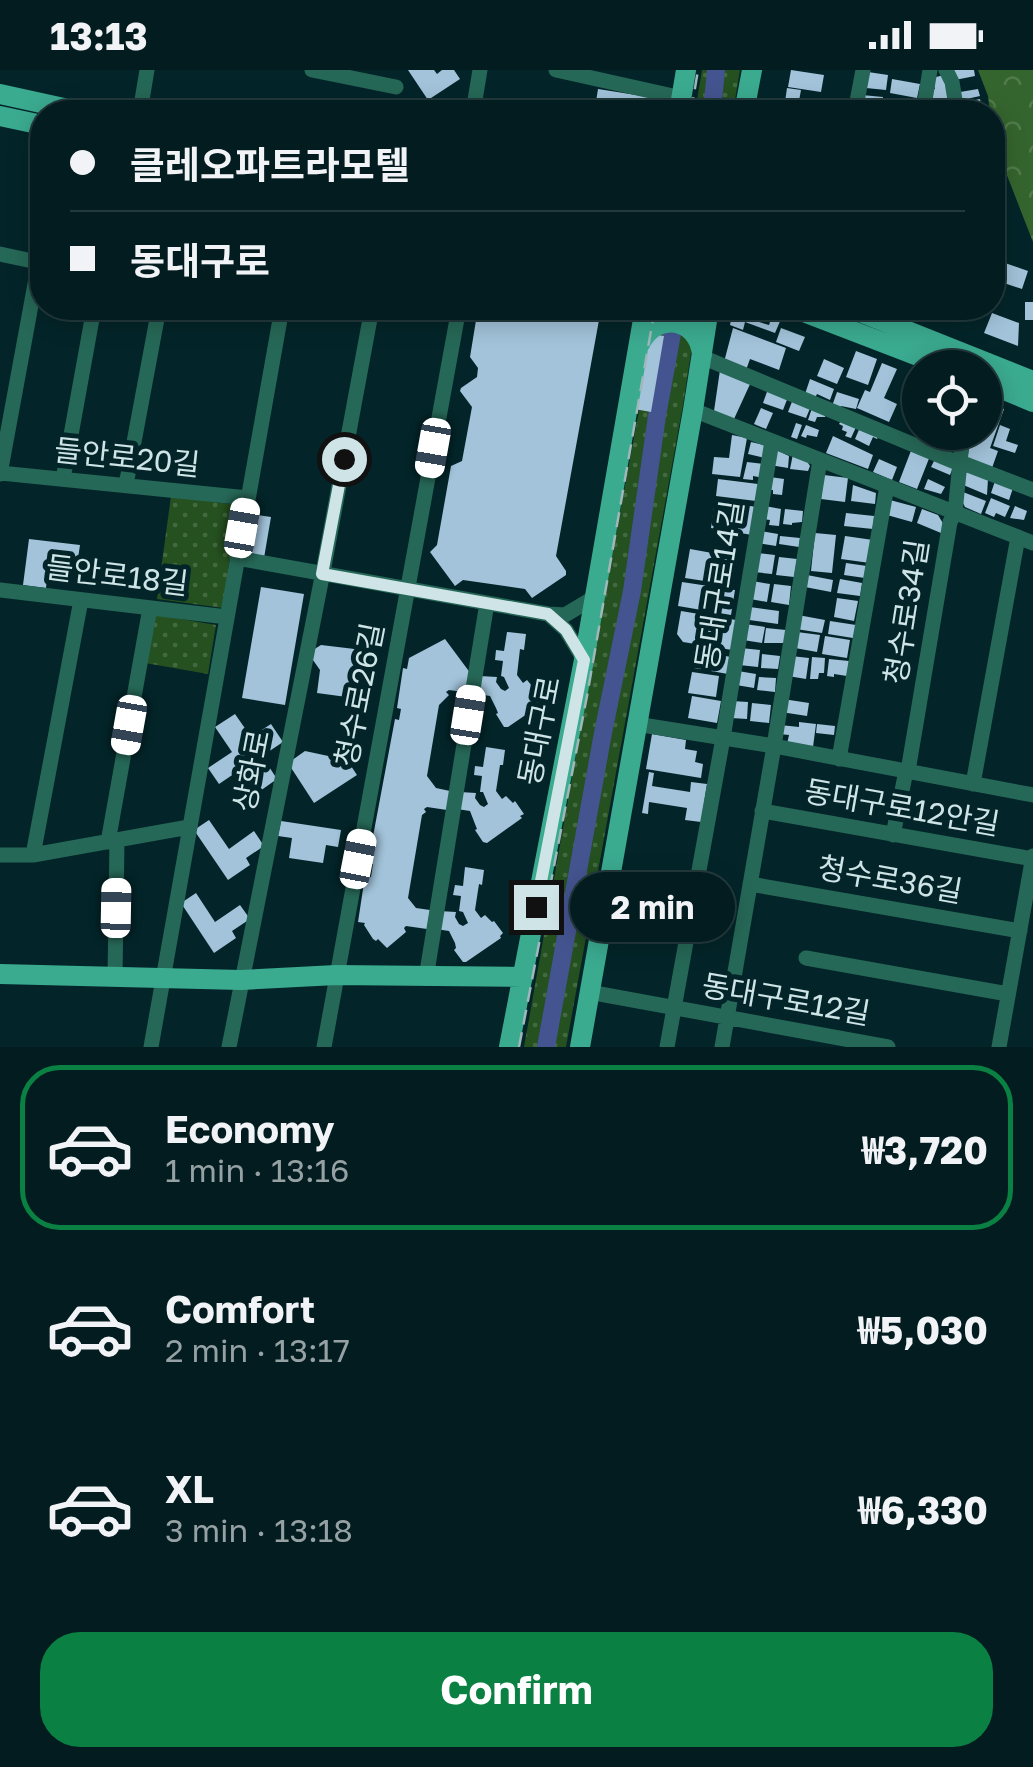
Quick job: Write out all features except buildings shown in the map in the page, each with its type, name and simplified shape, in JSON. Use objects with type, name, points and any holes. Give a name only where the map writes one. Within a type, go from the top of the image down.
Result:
[{"type":"main road","points":[[682,100],[686,70]]},
{"type":"main road","points":[[746,100],[752,70]]},
{"type":"main road","points":[[0,94],[30,101]]},
{"type":"main road","points":[[0,116],[30,122]]},
{"type":"main road","name":"동대구로","points":[[509,1047],[584,660],[642,320]]},
{"type":"main road","points":[[580,1047],[709,320]]},
{"type":"main road","points":[[824,320],[902,350]]},
{"type":"main road","points":[[898,320],[1033,380]]},
{"type":"main road","points":[[639,348],[650,330],[659,324],[680,324],[697,336],[702,357]]},
{"type":"main road","points":[[1002,389],[1033,402]]},
{"type":"main road","points":[[0,974],[241,980],[336,975],[522,978]]},
{"type":"street","points":[[142,100],[147,70]]},
{"type":"street","points":[[312,70],[396,88]]},
{"type":"street","points":[[475,100],[480,70]]},
{"type":"street","points":[[556,70],[663,100]]},
{"type":"street","points":[[858,100],[864,70]]},
{"type":"street","points":[[925,100],[930,70]]},
{"type":"street","points":[[946,70],[955,100]]},
{"type":"street","points":[[0,254],[30,261]]},
{"type":"street","points":[[0,473],[30,319]]},
{"type":"street","points":[[64,479],[92,320]]},
{"type":"street","points":[[126,486],[157,320]]},
{"type":"street","points":[[150,1047],[280,320]]},
{"type":"street","name":"상화로","points":[[229,1047],[370,320]]},
{"type":"street","name":"청수로26길","points":[[324,1047],[457,320]]},
{"type":"street","points":[[702,357],[1033,490]]},
{"type":"street","points":[[693,410],[1025,540],[972,784]]},
{"type":"street","name":"동대구로14길","points":[[723,738],[772,442]]},
{"type":"street","name":"청수로34길","points":[[907,771],[950,522],[955,512],[961,450]]},
{"type":"street","points":[[774,746],[820,460]]},
{"type":"street","name":"들안로20길","points":[[0,473],[248,498]]},
{"type":"street","points":[[840,759],[887,486]]},
{"type":"street","points":[[237,558],[548,614],[565,615],[595,596]]},
{"type":"street","name":"들안로18길","points":[[0,590],[227,617]]},
{"type":"street","points":[[33,856],[81,600]]},
{"type":"street","points":[[426,978],[487,603]]},
{"type":"street","points":[[115,977],[112,841],[150,608]]},
{"type":"street","points":[[548,614],[566,630],[584,660]]},
{"type":"street","points":[[636,724],[1033,795]]},
{"type":"street","name":"동대구로12길","points":[[674,1008],[723,738]]},
{"type":"street","name":"동대구로12안길","points":[[722,1047],[774,746]]},
{"type":"street","points":[[893,835],[907,771]]},
{"type":"street","name":"동대구로12안길","points":[[762,811],[1033,857]]},
{"type":"street","points":[[0,854],[33,856],[190,827]]},
{"type":"street","points":[[999,1047],[1033,857]]},
{"type":"street","name":"청수로36길","points":[[750,884],[1020,931]]},
{"type":"street","points":[[806,958],[1008,994]]},
{"type":"street","name":"동대구로12길","points":[[589,992],[888,1047]]},
{"type":"street","points":[[667,1047],[674,1008]]},
{"type":"green space","points":[[702,70],[740,70],[735,100],[697,100]]},
{"type":"green space","points":[[978,70],[1033,70],[1033,242],[1005,170],[1005,100],[988,100]]},
{"type":"green space","points":[[656,320],[696,320],[566,1047],[524,1047]]},
{"type":"green space","points":[[171,496],[237,505],[223,608],[157,599]]},
{"type":"green space","points":[[153,614],[216,625],[208,674],[145,663]]},
{"type":"waterway","points":[[713,100],[716,70]]},
{"type":"waterway","points":[[546,1047],[632,591],[672,334]]},
{"type":"railway","points":[[693,100],[698,70]]},
{"type":"railway","points":[[519,1047],[587,696],[653,320]]},
{"type":"route","points":[[344,459],[322,574],[548,614],[566,630],[584,660],[536,907]]}]
